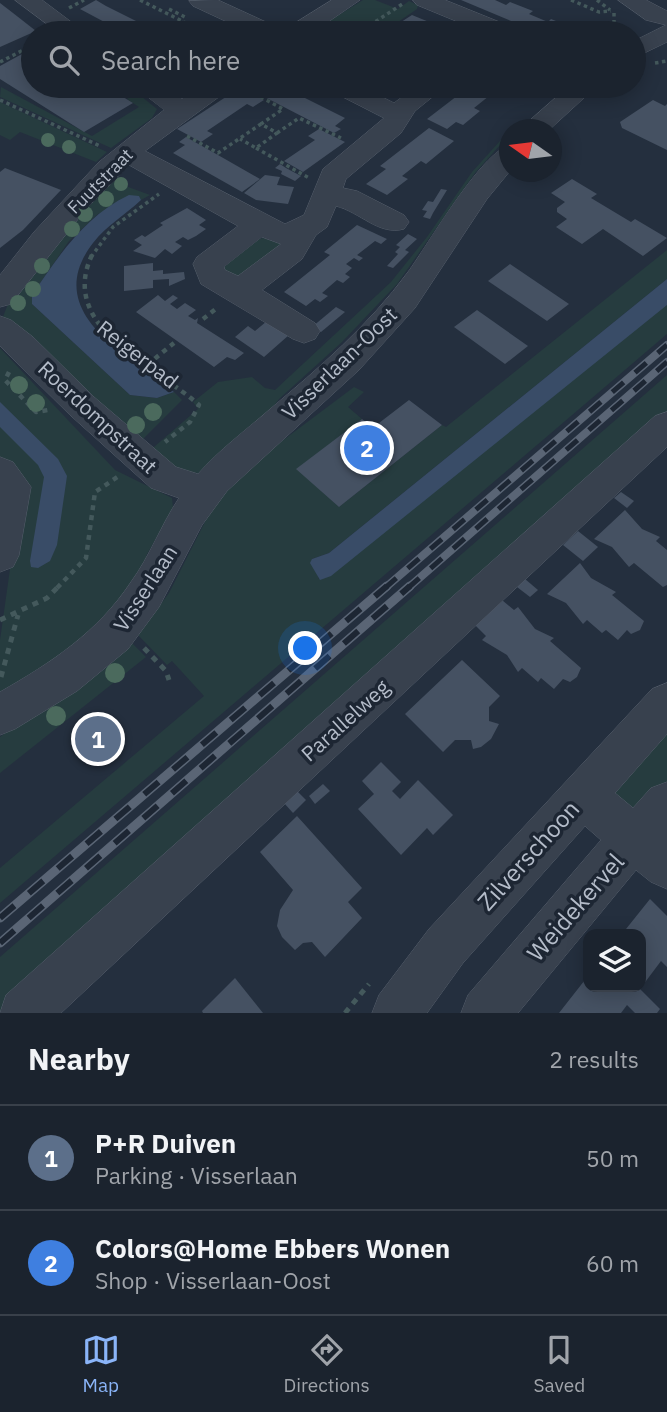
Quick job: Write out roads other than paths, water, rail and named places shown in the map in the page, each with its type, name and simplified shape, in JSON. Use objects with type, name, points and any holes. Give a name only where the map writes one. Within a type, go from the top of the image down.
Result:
[{"type":"street","points":[[27,0],[57,21]]},
{"type":"street","points":[[315,21],[348,0]]},
{"type":"street","points":[[425,0],[476,21]]},
{"type":"street","points":[[651,0],[667,15]]},
{"type":"street","points":[[201,1],[244,21]]},
{"type":"street","points":[[619,8],[667,15]]},
{"type":"street","points":[[646,44],[667,32]]},
{"type":"street","points":[[158,98],[173,117]]},
{"type":"street","name":"Fuutstraat","points":[[0,296],[65,214],[125,154],[201,98]]},
{"type":"street","points":[[364,98],[400,116]]},
{"type":"street","points":[[125,154],[181,180],[259,225],[285,235],[317,220],[319,188],[332,174],[392,127],[405,106],[416,98]]},
{"type":"street","points":[[545,119],[569,98]]},
{"type":"street","name":"Visserlaan-Oost","points":[[204,492],[232,463],[357,351],[389,318],[427,270],[499,164]]},
{"type":"street","points":[[319,188],[394,222]]},
{"type":"street","points":[[259,225],[208,264],[212,276],[304,331]]},
{"type":"street","points":[[240,291],[291,252],[304,228]]},
{"type":"street","name":"Roerdompstraat","points":[[0,328],[164,478],[204,492]]},
{"type":"street","name":"Parallelweg","points":[[24,1013],[667,426]]},
{"type":"street","points":[[0,472],[13,487],[0,555]]},
{"type":"street","name":"Visserlaan","points":[[0,715],[79,669],[100,652],[145,595],[204,492]]},
{"type":"street","name":"Zilverschoon","points":[[397,1013],[446,946],[667,703]]},
{"type":"street","points":[[583,795],[651,853]]},
{"type":"street","name":"Weidekervel","points":[[486,1013],[596,879],[651,853],[667,804]]},
{"type":"water","points":[[129,195],[139,196],[141,200],[93,243],[79,268],[77,290],[83,311],[96,330],[134,363],[174,392],[157,398],[130,395],[32,304],[32,295],[74,238],[99,214]]},
{"type":"water","points":[[667,279],[667,305],[331,576],[320,580],[310,563],[312,559],[329,553]]},
{"type":"water","points":[[0,402],[58,459],[67,476],[57,545],[50,561],[38,568],[31,567],[30,561],[44,477],[38,465],[0,427]]},
{"type":"railway","points":[[385,588],[667,345]]},
{"type":"railway","points":[[408,588],[667,362]]},
{"type":"railway","points":[[0,918],[387,586]]},
{"type":"railway","points":[[0,943],[410,586]]},
{"type":"place","name":"Colors@Home Ebbers Wonen","points":[[367,448]]},
{"type":"place","name":"P+R Duiven","points":[[98,739]]}]
